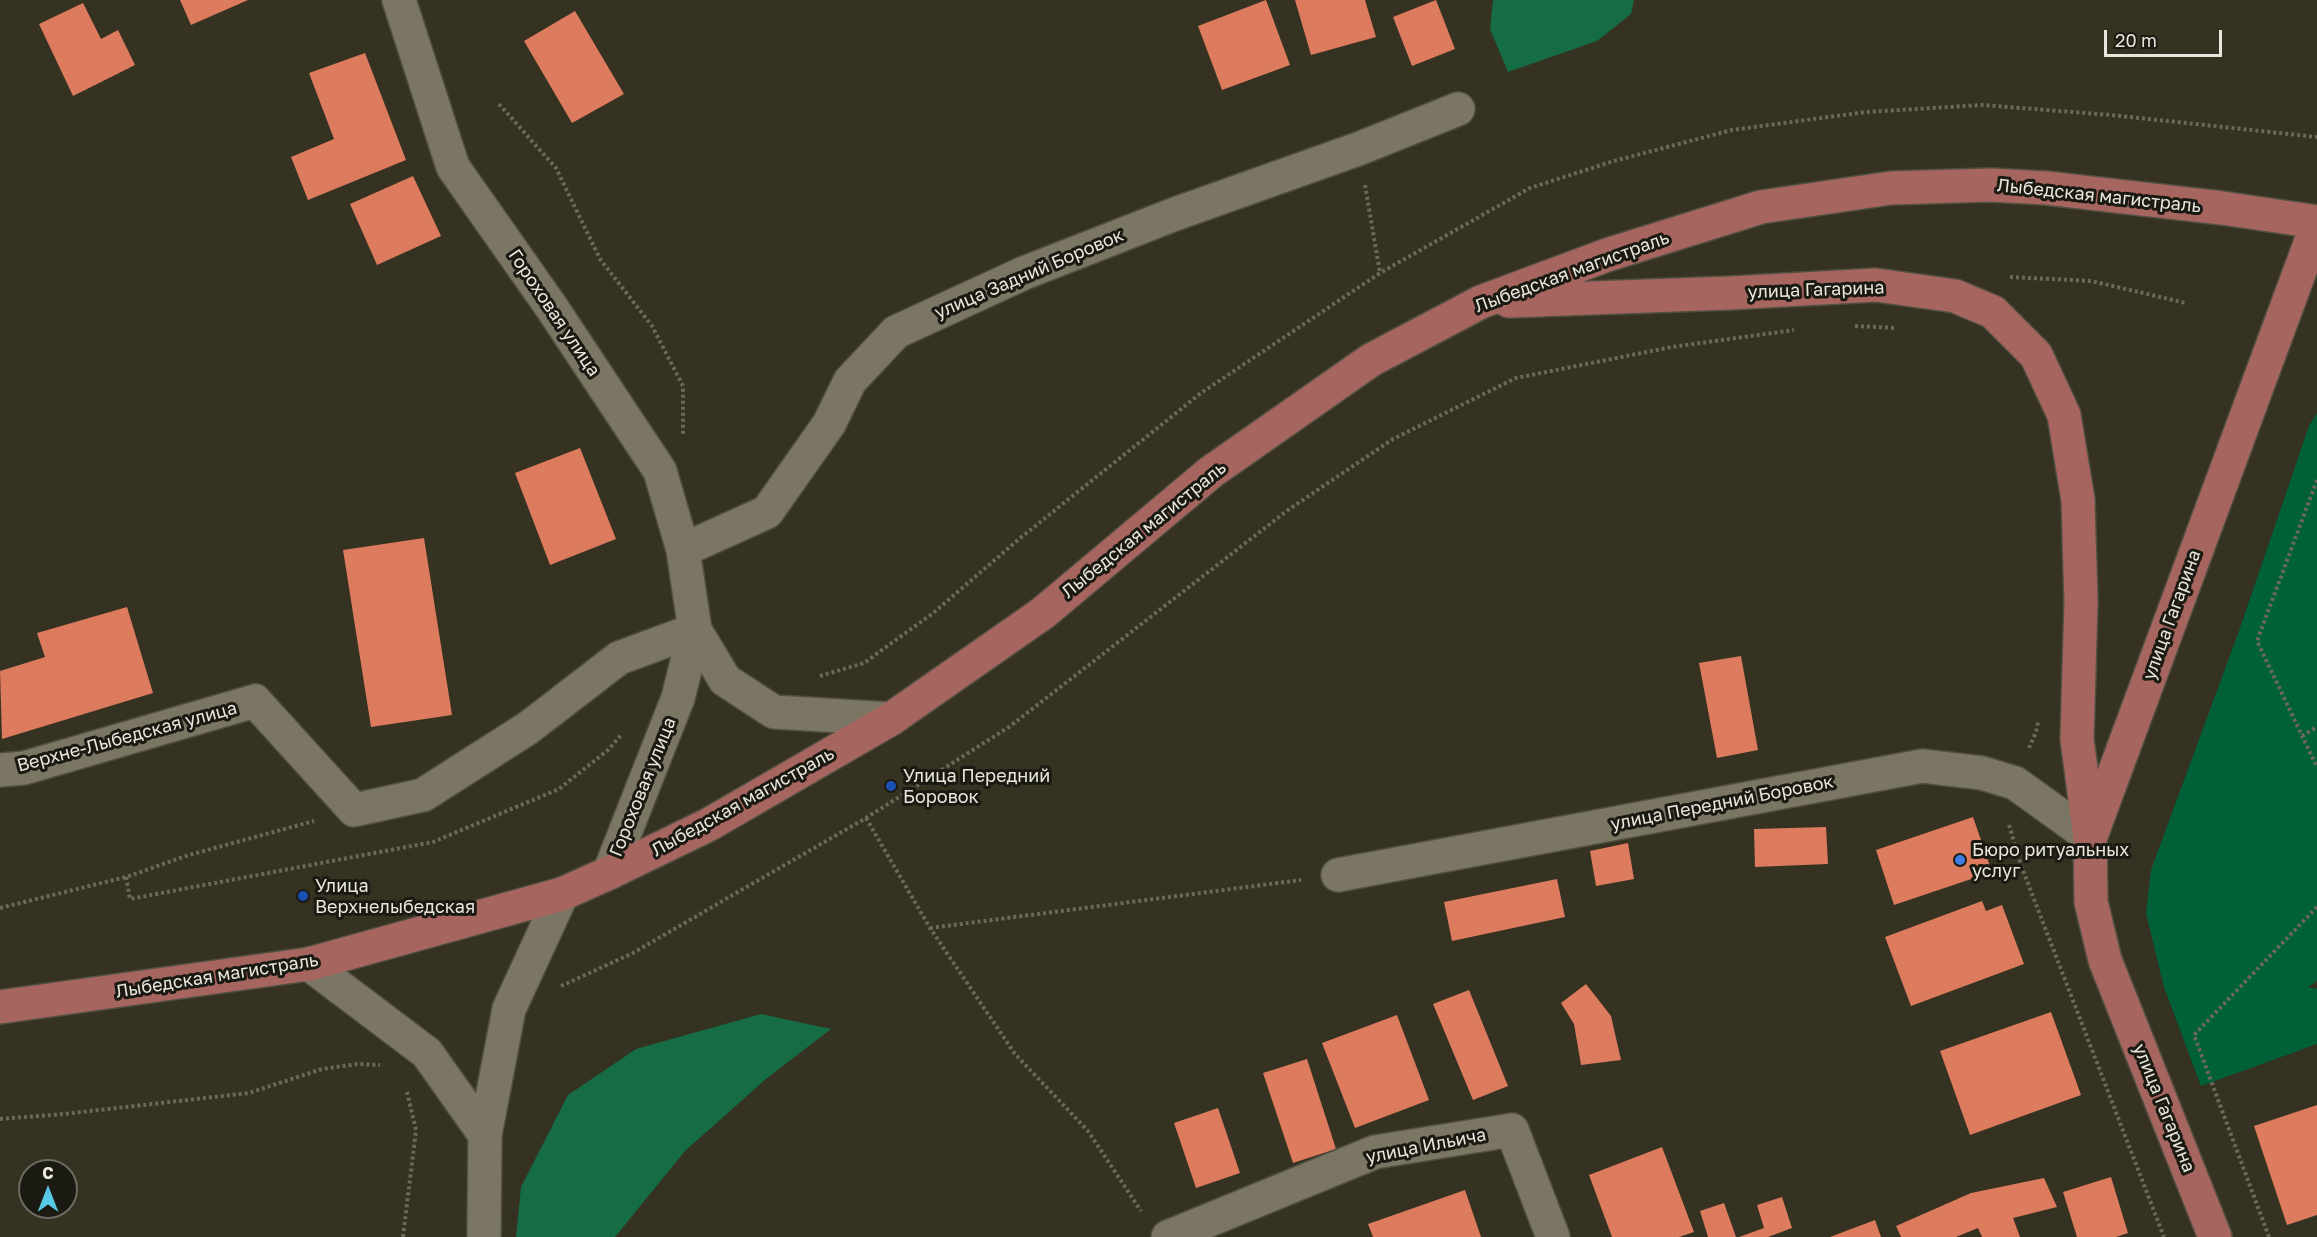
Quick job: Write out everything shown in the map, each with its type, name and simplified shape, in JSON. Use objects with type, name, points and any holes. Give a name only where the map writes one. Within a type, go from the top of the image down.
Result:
[{"type":"main road","name":"Лыбедская магистраль","points":[[0,1007],[309,964],[562,894],[609,873],[708,825],[891,719],[1043,613],[1211,472],[1371,360],[1481,302],[1607,255],[1761,207],[1891,188],[1991,185],[2046,188],[2222,208],[2317,223]]},
{"type":"main road","name":"улица Гагарина","points":[[2090,837],[2317,223]]},
{"type":"main road","name":"улица Гагарина","points":[[1481,302],[1876,285],[1955,296],[1993,312],[2036,355],[2064,415],[2078,500],[2081,602],[2077,739],[2090,837],[2091,902],[2105,960],[2216,1237]]},
{"type":"street","name":"Гороховая улица","points":[[399,0],[453,167],[552,308],[660,471],[683,550],[695,630],[725,680],[774,712],[891,719]]},
{"type":"street","name":"улица Задний Боровок","points":[[683,550],[766,512],[830,424],[850,381],[896,332],[1024,273],[1175,214],[1358,149],[1458,109]]},
{"type":"street","name":"Гороховая улица","points":[[609,873],[678,698],[695,630]]},
{"type":"street","points":[[354,810],[423,795],[528,728],[619,658],[695,630]]},
{"type":"street","name":"Верхне-Лыбедская улица","points":[[0,770],[24,768],[255,701],[354,810]]},
{"type":"street","name":"улица Передний Боровок","points":[[1338,875],[1922,766],[1982,773],[2015,783],[2090,837]]},
{"type":"street","points":[[484,1237],[484,1135],[509,1009],[562,894]]},
{"type":"street","points":[[309,964],[427,1053],[484,1135]]},
{"type":"street","name":"улица Ильича","points":[[1157,1227],[1375,1152],[1512,1130],[1553,1237]]},
{"type":"path","points":[[499,104],[556,168],[600,259],[652,326],[682,386],[682,443]]},
{"type":"path","points":[[1358,149],[1369,200],[1380,273]]},
{"type":"path","points":[[2000,276],[2091,281],[2186,303]]},
{"type":"path","points":[[1851,326],[1896,328]]},
{"type":"path","points":[[552,990],[633,953],[866,818],[1009,727],[1288,510],[1394,439],[1516,378],[1672,347],[1805,328]]},
{"type":"path","points":[[2317,480],[2257,641],[2317,766]]},
{"type":"path","points":[[2038,720],[2036,732],[2004,807],[2022,868],[2164,1237]]},
{"type":"path","points":[[2302,736],[2317,727]]},
{"type":"path","points":[[0,908],[126,877],[189,855],[354,810]]},
{"type":"path","points":[[866,818],[930,928],[1014,1054],[1088,1131],[1157,1227]]},
{"type":"path","points":[[930,928],[1338,875]]},
{"type":"path","points":[[126,877],[130,899]]},
{"type":"path","points":[[2269,1237],[2194,1035],[2317,907]]},
{"type":"path","points":[[0,1119],[76,1113],[249,1093],[322,1069],[358,1064],[389,1065]]},
{"type":"path","points":[[403,1237],[416,1130],[405,1087]]},
{"type":"green space","points":[[1493,0],[1634,0],[1631,14],[1597,41],[1508,72],[1490,29]]},
{"type":"green space","points":[[2317,413],[2317,981],[2308,987],[2317,989],[2317,1044],[2201,1086],[2164,987],[2146,913],[2151,870],[2239,631],[2309,426]]},
{"type":"green space","points":[[761,1014],[831,1029],[766,1079],[685,1151],[615,1237],[516,1237],[521,1187],[568,1095],[636,1049]]},
{"type":"building","points":[[180,0],[248,0],[191,25]]},
{"type":"building","points":[[1266,0],[1290,65],[1222,90],[1198,26]]},
{"type":"building","points":[[1295,0],[1365,0],[1376,37],[1311,55]]},
{"type":"building","points":[[1436,0],[1455,49],[1412,66],[1393,17]]},
{"type":"building","points":[[83,3],[101,39],[118,30],[135,65],[73,96],[39,24]]},
{"type":"building","points":[[575,11],[624,94],[572,123],[524,41]]},
{"type":"building","points":[[365,53],[406,160],[308,200],[291,157],[334,139],[309,73]]},
{"type":"building","points":[[413,176],[441,236],[377,265],[350,204]]},
{"type":"building","points":[[580,448],[616,539],[550,565],[515,473]]},
{"type":"building","points":[[424,538],[452,715],[371,727],[343,550]]},
{"type":"building","points":[[127,607],[153,693],[2,739],[0,671],[45,657],[37,633]]},
{"type":"building","points":[[1741,656],[1758,750],[1717,758],[1699,663]]},
{"type":"building","points":[[1973,817],[1992,872],[1894,905],[1876,850]]},
{"type":"building","points":[[1826,827],[1828,864],[1755,867],[1754,829]]},
{"type":"building","points":[[1628,843],[1634,879],[1596,886],[1590,851]]},
{"type":"building","points":[[1557,879],[1565,917],[1452,941],[1444,902]]},
{"type":"building","points":[[1982,901],[1986,911],[2002,905],[2024,964],[1911,1006],[1885,937]]},
{"type":"building","points":[[1586,984],[1611,1016],[1621,1060],[1581,1065],[1574,1024],[1561,1003]]},
{"type":"building","points":[[1469,990],[1508,1086],[1473,1100],[1433,1004]]},
{"type":"building","points":[[2051,1012],[2081,1095],[1970,1135],[1940,1051]]},
{"type":"building","points":[[1397,1015],[1429,1100],[1355,1128],[1322,1043]]},
{"type":"building","points":[[1307,1059],[1336,1149],[1293,1163],[1263,1073]]},
{"type":"building","points":[[2317,1105],[2317,1215],[2287,1225],[2254,1126]]},
{"type":"building","points":[[1218,1108],[1240,1173],[1196,1188],[1174,1123]]},
{"type":"building","points":[[1662,1147],[1694,1232],[1679,1237],[1612,1237],[1589,1175]]},
{"type":"building","points":[[2111,1177],[2128,1233],[2116,1237],[2077,1237],[2063,1192]]},
{"type":"building","points":[[2044,1178],[2057,1207],[2013,1218],[2020,1237],[1982,1237],[1978,1228],[1956,1237],[1901,1237],[1896,1226],[1971,1193]]},
{"type":"building","points":[[1465,1190],[1481,1237],[1373,1237],[1368,1224]]},
{"type":"building","points":[[1782,1197],[1792,1228],[1768,1237],[1739,1237],[1764,1228],[1757,1205]]},
{"type":"building","points":[[1724,1203],[1736,1237],[1708,1237],[1700,1211]]},
{"type":"building","points":[[1875,1220],[1881,1237],[1830,1237]]},
{"type":"place","name":"Улица Передний Боровок","points":[[891,786]]},
{"type":"place","name":"Бюро ритуальных услуг","points":[[1960,860]]},
{"type":"place","name":"Улица Верхнелыбедская","points":[[303,896]]}]
